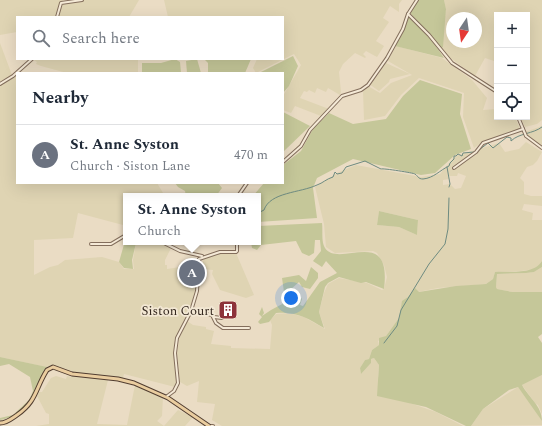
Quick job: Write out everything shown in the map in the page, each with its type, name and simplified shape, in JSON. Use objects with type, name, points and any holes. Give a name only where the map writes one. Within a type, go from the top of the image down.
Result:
[{"type":"main road","points":[[0,423],[7,422],[28,408],[36,395],[47,370],[53,367],[76,375],[124,380],[167,397],[211,426]]},
{"type":"street","points":[[57,16],[61,3],[82,0]]},
{"type":"street","points":[[284,161],[301,146],[310,130],[342,96],[361,90],[368,85],[391,52],[403,29],[408,14],[417,0]]},
{"type":"street","points":[[408,14],[429,35],[452,63],[494,90]]},
{"type":"street","points":[[17,72],[31,60]]},
{"type":"street","points":[[0,84],[16,73]]},
{"type":"street","points":[[519,120],[525,135],[542,148]]},
{"type":"street","points":[[454,168],[476,152],[483,143],[523,129]]},
{"type":"street","points":[[240,193],[246,184]]},
{"type":"street","points":[[91,244],[111,244],[123,237]]},
{"type":"street","points":[[168,245],[180,251],[203,256],[220,252],[236,252],[237,245]]},
{"type":"street","points":[[167,397],[176,389],[178,380],[175,359],[177,338],[191,311],[198,288],[198,261],[196,254]]},
{"type":"street","points":[[198,261],[203,256]]},
{"type":"street","points":[[191,311],[222,318]]},
{"type":"street","points":[[214,317],[216,323],[223,328],[249,328]]},
{"type":"shaded area","points":[[0,0],[63,0],[55,16],[16,16],[16,32],[0,35]]},
{"type":"shaded area","points":[[84,0],[139,0],[130,16],[58,16],[63,3],[76,3]]},
{"type":"shaded area","points":[[164,0],[402,0],[399,4],[399,12],[390,6],[383,18],[389,22],[376,41],[384,46],[377,57],[366,51],[363,54],[366,57],[365,58],[355,53],[343,64],[339,72],[340,95],[328,88],[326,92],[317,88],[315,93],[309,90],[307,92],[304,91],[300,98],[329,109],[321,116],[295,106],[291,113],[284,110],[284,94],[301,65],[294,54],[284,59],[284,16],[168,16]]},
{"type":"shaded area","points":[[444,0],[542,0],[542,120],[537,124],[525,127],[522,120],[530,120],[530,12],[494,12],[494,61],[485,58],[475,76],[449,57],[441,48],[446,9]]},
{"type":"shaded area","points":[[0,43],[12,75],[0,83]]},
{"type":"shaded area","points":[[396,46],[442,58],[472,80],[487,98],[483,110],[494,109],[494,120],[516,120],[520,129],[484,141],[474,148],[463,117],[464,93],[419,78],[401,95],[385,116],[364,120],[363,91],[368,86],[380,93],[391,83],[412,75],[388,61]]},
{"type":"shaded area","points":[[34,60],[138,60],[138,72],[63,72],[41,66],[36,64],[37,62]]},
{"type":"shaded area","points":[[257,60],[282,60],[258,72],[255,72],[253,68]]},
{"type":"shaded area","points":[[386,63],[410,74],[390,79],[389,82],[379,91],[369,84],[375,79]]},
{"type":"shaded area","points":[[16,75],[16,184],[158,184],[163,193],[123,193],[123,225],[78,213],[73,238],[34,240],[34,275],[50,267],[58,265],[65,260],[102,257],[119,262],[124,269],[134,269],[133,260],[136,245],[172,246],[165,260],[167,269],[187,266],[188,279],[198,280],[189,313],[176,339],[174,357],[177,381],[175,387],[124,374],[123,378],[78,373],[55,366],[46,367],[0,357],[0,85]]},
{"type":"shaded area","points":[[542,126],[542,145],[530,139],[525,132]]},
{"type":"shaded area","points":[[526,142],[542,152],[537,161],[533,165],[527,167],[520,178],[524,182],[524,194],[531,196],[542,196],[542,206],[524,204],[522,210],[533,213],[532,220],[542,220],[542,261],[540,265],[534,269],[495,272],[493,279],[486,284],[438,288],[418,292],[416,289],[402,303],[399,318],[386,336],[378,341],[379,345],[372,350],[369,359],[365,360],[360,368],[361,374],[371,363],[371,359],[374,358],[379,365],[378,377],[410,403],[436,412],[463,426],[222,426],[212,420],[215,404],[197,402],[199,381],[187,386],[180,382],[177,353],[180,335],[187,321],[193,325],[206,327],[206,329],[214,331],[211,344],[231,346],[231,348],[270,349],[272,325],[270,320],[276,314],[289,313],[304,317],[325,329],[319,312],[324,293],[328,284],[339,278],[367,283],[382,290],[384,289],[387,277],[384,265],[377,253],[373,251],[335,253],[326,247],[324,224],[315,187],[339,172],[356,165],[421,177],[440,174],[455,156],[499,143],[505,152],[519,149]],"holes":[[[458,173],[466,176],[461,188],[455,189],[450,184],[443,185],[443,180],[449,179],[449,176],[457,176]],[[379,211],[418,220],[417,235],[399,227],[377,225]]]},
{"type":"shaded area","points":[[229,252],[236,253],[254,295],[246,298],[220,290],[212,274],[213,270],[203,269],[203,261],[206,256]]},
{"type":"shaded area","points":[[542,267],[542,292],[512,292],[497,289],[496,287],[497,274],[534,272]]},
{"type":"shaded area","points":[[72,375],[108,380],[97,424],[127,425],[135,385],[163,397],[162,416],[157,421],[164,426],[36,426],[49,424],[49,414],[46,413],[37,396],[39,392],[42,392],[51,378],[56,376],[66,379],[67,376],[72,377]]},
{"type":"shaded area","points":[[542,375],[542,414],[538,405],[522,385]]},
{"type":"shaded area","points":[[518,387],[533,406],[542,421],[542,425],[471,426],[483,409]]},
{"type":"shaded area","points":[[178,410],[193,417],[185,426],[164,426]]},
{"type":"green space","points":[[418,0],[444,0],[446,9],[443,47],[441,48],[411,14],[411,10]]},
{"type":"green space","points":[[408,17],[410,17],[430,37],[444,58],[395,46]]},
{"type":"green space","points":[[293,56],[298,66],[289,86],[284,92],[284,72],[261,72]]},
{"type":"green space","points":[[177,60],[180,62],[181,72],[142,72],[142,63],[161,63]]},
{"type":"green space","points":[[197,60],[201,72],[187,72],[186,61]]},
{"type":"green space","points":[[205,60],[251,60],[245,72],[208,72],[208,63]]},
{"type":"green space","points":[[420,80],[462,94],[460,114],[471,149],[455,155],[435,173],[421,175],[353,159],[317,178],[313,188],[317,218],[261,222],[261,193],[256,193],[263,184],[284,184],[284,164],[301,151],[313,129],[329,113],[353,124],[386,119],[403,96]]},
{"type":"green space","points":[[284,113],[310,126],[284,151]]},
{"type":"green space","points":[[176,184],[219,184],[222,188],[218,193],[185,193],[185,191]]},
{"type":"green space","points":[[379,211],[418,220],[417,235],[399,227],[377,225]]},
{"type":"green space","points":[[322,223],[325,248],[332,253],[373,253],[380,258],[384,269],[384,289],[366,282],[361,283],[339,277],[328,283],[325,287],[319,312],[324,328],[301,316],[289,313],[276,313],[269,322],[260,324],[258,322],[262,317],[259,314],[262,307],[264,313],[262,316],[299,295],[302,299],[300,305],[303,306],[320,282],[337,273],[326,261],[322,267],[313,261],[321,251],[320,240],[315,240],[314,253],[309,256],[302,253],[296,241],[261,245],[261,226]]},
{"type":"green space","points":[[124,245],[136,245],[132,260],[133,269],[124,268],[119,262]]},
{"type":"green space","points":[[252,245],[261,245],[257,250],[252,248]]},
{"type":"green space","points":[[542,261],[542,267],[534,272],[497,274],[496,287],[497,289],[512,292],[542,292],[542,334],[538,337],[542,343],[542,375],[522,385],[538,406],[542,421],[518,387],[509,390],[483,409],[471,426],[466,426],[426,407],[377,396],[379,365],[374,358],[371,359],[371,363],[361,374],[360,368],[365,360],[369,359],[372,350],[379,345],[379,338],[386,336],[399,318],[402,301],[408,297],[415,288],[419,292],[456,286],[486,284],[493,279],[495,272],[527,270],[538,265]]},
{"type":"green space","points":[[311,267],[318,273],[318,278],[310,289],[302,287],[299,282],[290,290],[284,292],[282,278],[299,275],[306,281]]},
{"type":"green space","points":[[0,357],[47,367],[37,393],[31,403],[22,411],[11,417],[0,420],[0,418],[13,415],[29,400],[33,391],[30,377],[9,364],[0,366]]},
{"type":"waterway","points":[[479,150],[488,143],[493,148],[507,137],[511,138],[511,141],[518,136],[542,127]]},
{"type":"waterway","points":[[261,212],[264,210],[267,204],[279,196],[310,188],[333,177],[335,172],[337,174],[342,173],[346,167],[365,161],[381,169],[413,173],[419,178],[423,179],[434,176],[449,166],[454,159],[454,156],[458,154],[462,156],[463,153],[474,152],[477,150]]},
{"type":"waterway","points":[[447,167],[450,184],[449,187]]},
{"type":"waterway","points":[[384,343],[397,326],[401,310],[429,264],[445,244],[448,229],[449,198]]},
{"type":"place","name":"St. Anne Syston","points":[[192,273]]},
{"type":"place","name":"Siston Court","points":[[228,310]]}]
